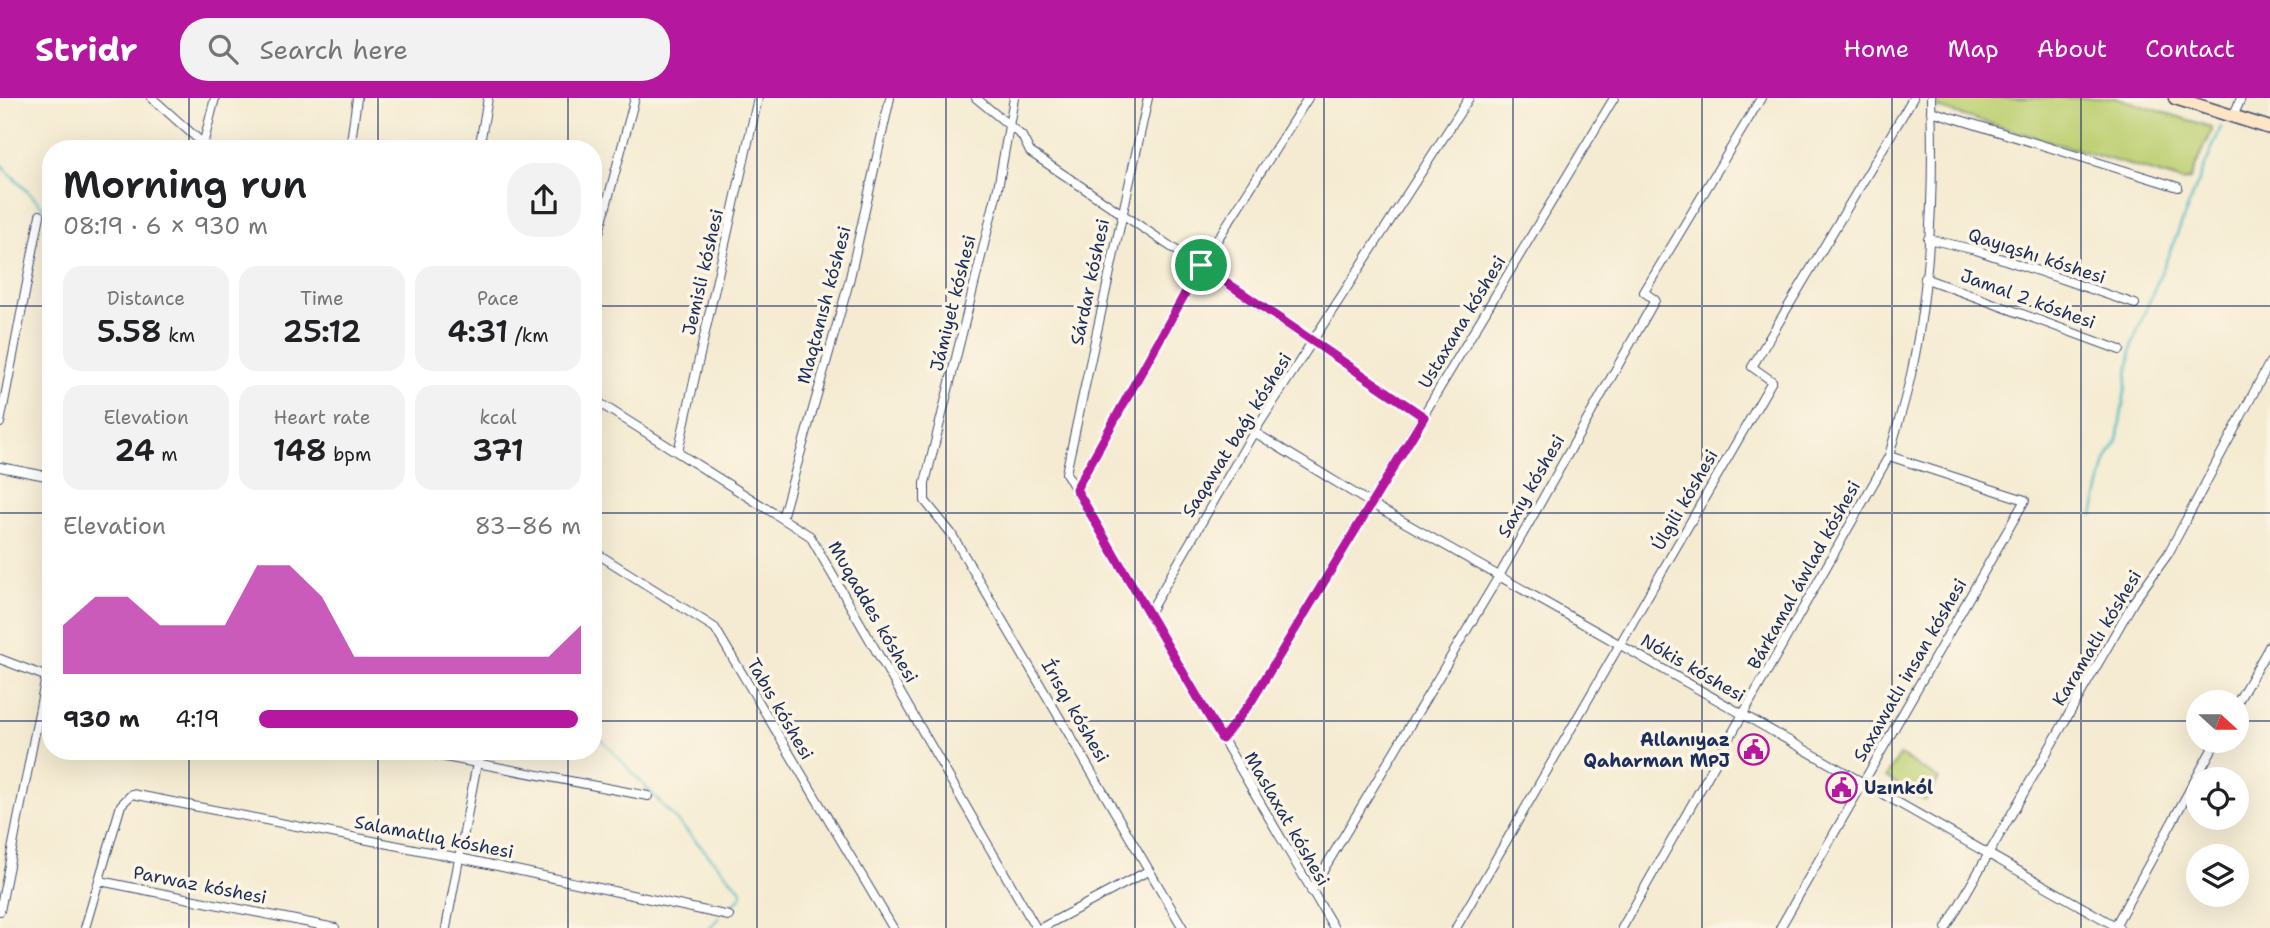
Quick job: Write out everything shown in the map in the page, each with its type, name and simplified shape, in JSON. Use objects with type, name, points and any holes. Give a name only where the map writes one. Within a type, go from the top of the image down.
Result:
[{"type":"main road","points":[[2175,98],[2270,128]]},
{"type":"street","points":[[152,98],[197,140]]},
{"type":"street","points":[[207,140],[215,98]]},
{"type":"street","points":[[351,140],[357,98]]},
{"type":"street","points":[[481,140],[488,98]]},
{"type":"street","points":[[602,221],[635,98]]},
{"type":"street","name":"Jemisli kóshesi","points":[[678,452],[758,98]]},
{"type":"street","name":"Maqtanısh kóshesi","points":[[782,518],[849,282],[890,98]]},
{"type":"street","points":[[976,98],[1022,136],[1031,152],[1424,417]]},
{"type":"street","name":"Jámiyet kóshesi","points":[[933,514],[925,501],[925,483],[998,188],[1014,98]]},
{"type":"street","name":"Sárdar kóshesi","points":[[1066,472],[1148,98]]},
{"type":"street","points":[[1076,489],[1201,265],[1308,98]]},
{"type":"street","name":"Saqawat baǵı kóshesi","points":[[1149,613],[1254,432],[1315,342],[1469,98]]},
{"type":"street","name":"Ustaxana kóshesi","points":[[1222,739],[1251,702],[1614,98]]},
{"type":"street","name":"Saxıy kóshesi","points":[[1311,891],[1499,576],[1655,300],[1644,292],[1761,98]]},
{"type":"street","name":"Úlgili kóshesi","points":[[1456,928],[1772,381],[1752,367],[1913,98]]},
{"type":"street","name":"Bárkamal áwlad kóshesi","points":[[1622,928],[1889,456],[1911,378],[1924,278],[1933,171],[1931,98]]},
{"type":"street","points":[[2233,117],[2241,98]]},
{"type":"street","points":[[1931,111],[2178,187]]},
{"type":"street","points":[[0,424],[40,215]]},
{"type":"street","name":"Qayıqshı kóshesi","points":[[1928,239],[1976,250],[2135,304]]},
{"type":"street","name":"Jamal 2 kóshesi","points":[[1924,278],[2120,350]]},
{"type":"street","name":"Karamatlı kóshesi","points":[[1947,928],[2134,601],[2168,554],[2270,362]]},
{"type":"street","name":"Muqaddes kóshesi","points":[[602,405],[810,536],[825,557],[1036,928]]},
{"type":"street","name":"Nókis kóshesi","points":[[1254,432],[1372,504],[2116,927]]},
{"type":"street","name":"Saxawatlı insan kóshesi","points":[[1780,928],[2025,500],[1889,456]]},
{"type":"street","points":[[0,467],[42,475]]},
{"type":"street","name":"Maslaxat kóshesi","points":[[1066,472],[1334,928]]},
{"type":"street","name":"Írısqı kóshesi","points":[[933,514],[951,533],[1050,697],[1147,871],[1183,928]]},
{"type":"street","name":"Tabıs kóshesi","points":[[602,557],[715,628],[894,928]]},
{"type":"street","points":[[2244,690],[2270,645]]},
{"type":"street","points":[[0,659],[42,675]]},
{"type":"street","points":[[0,911],[42,706]]},
{"type":"street","points":[[2116,927],[2210,753]]},
{"type":"street","points":[[458,760],[648,796]]},
{"type":"street","points":[[446,928],[477,764]]},
{"type":"street","name":"Salamatlıq kóshesi","points":[[100,881],[121,805],[132,794],[460,858],[729,916]]},
{"type":"street","points":[[1041,928],[1147,871]]},
{"type":"street","points":[[85,928],[100,881]]},
{"type":"street","name":"Parwaz kóshesi","points":[[100,881],[335,928]]},
{"type":"green space","points":[[1938,98],[2118,98],[2211,127],[2212,131],[2190,179],[2183,181],[1938,108]]},
{"type":"green space","points":[[1900,755],[1939,779],[1925,801],[1886,777]]},
{"type":"waterway","points":[[2093,515],[2106,461],[2117,441],[2133,341],[2221,127]]},
{"type":"waterway","points":[[0,164],[42,206]]},
{"type":"waterway","points":[[602,740],[742,891],[741,897],[726,911]]},
{"type":"waterway","points":[[710,928],[719,918]]},
{"type":"place","name":"Allanıyaz Qaharman MPJ","points":[[1753,750]]},
{"type":"place","name":"Uzınkól","points":[[1841,788]]},
{"type":"route","points":[[1201,265],[1424,417],[1251,702],[1222,739],[1076,489],[1201,265]]}]
